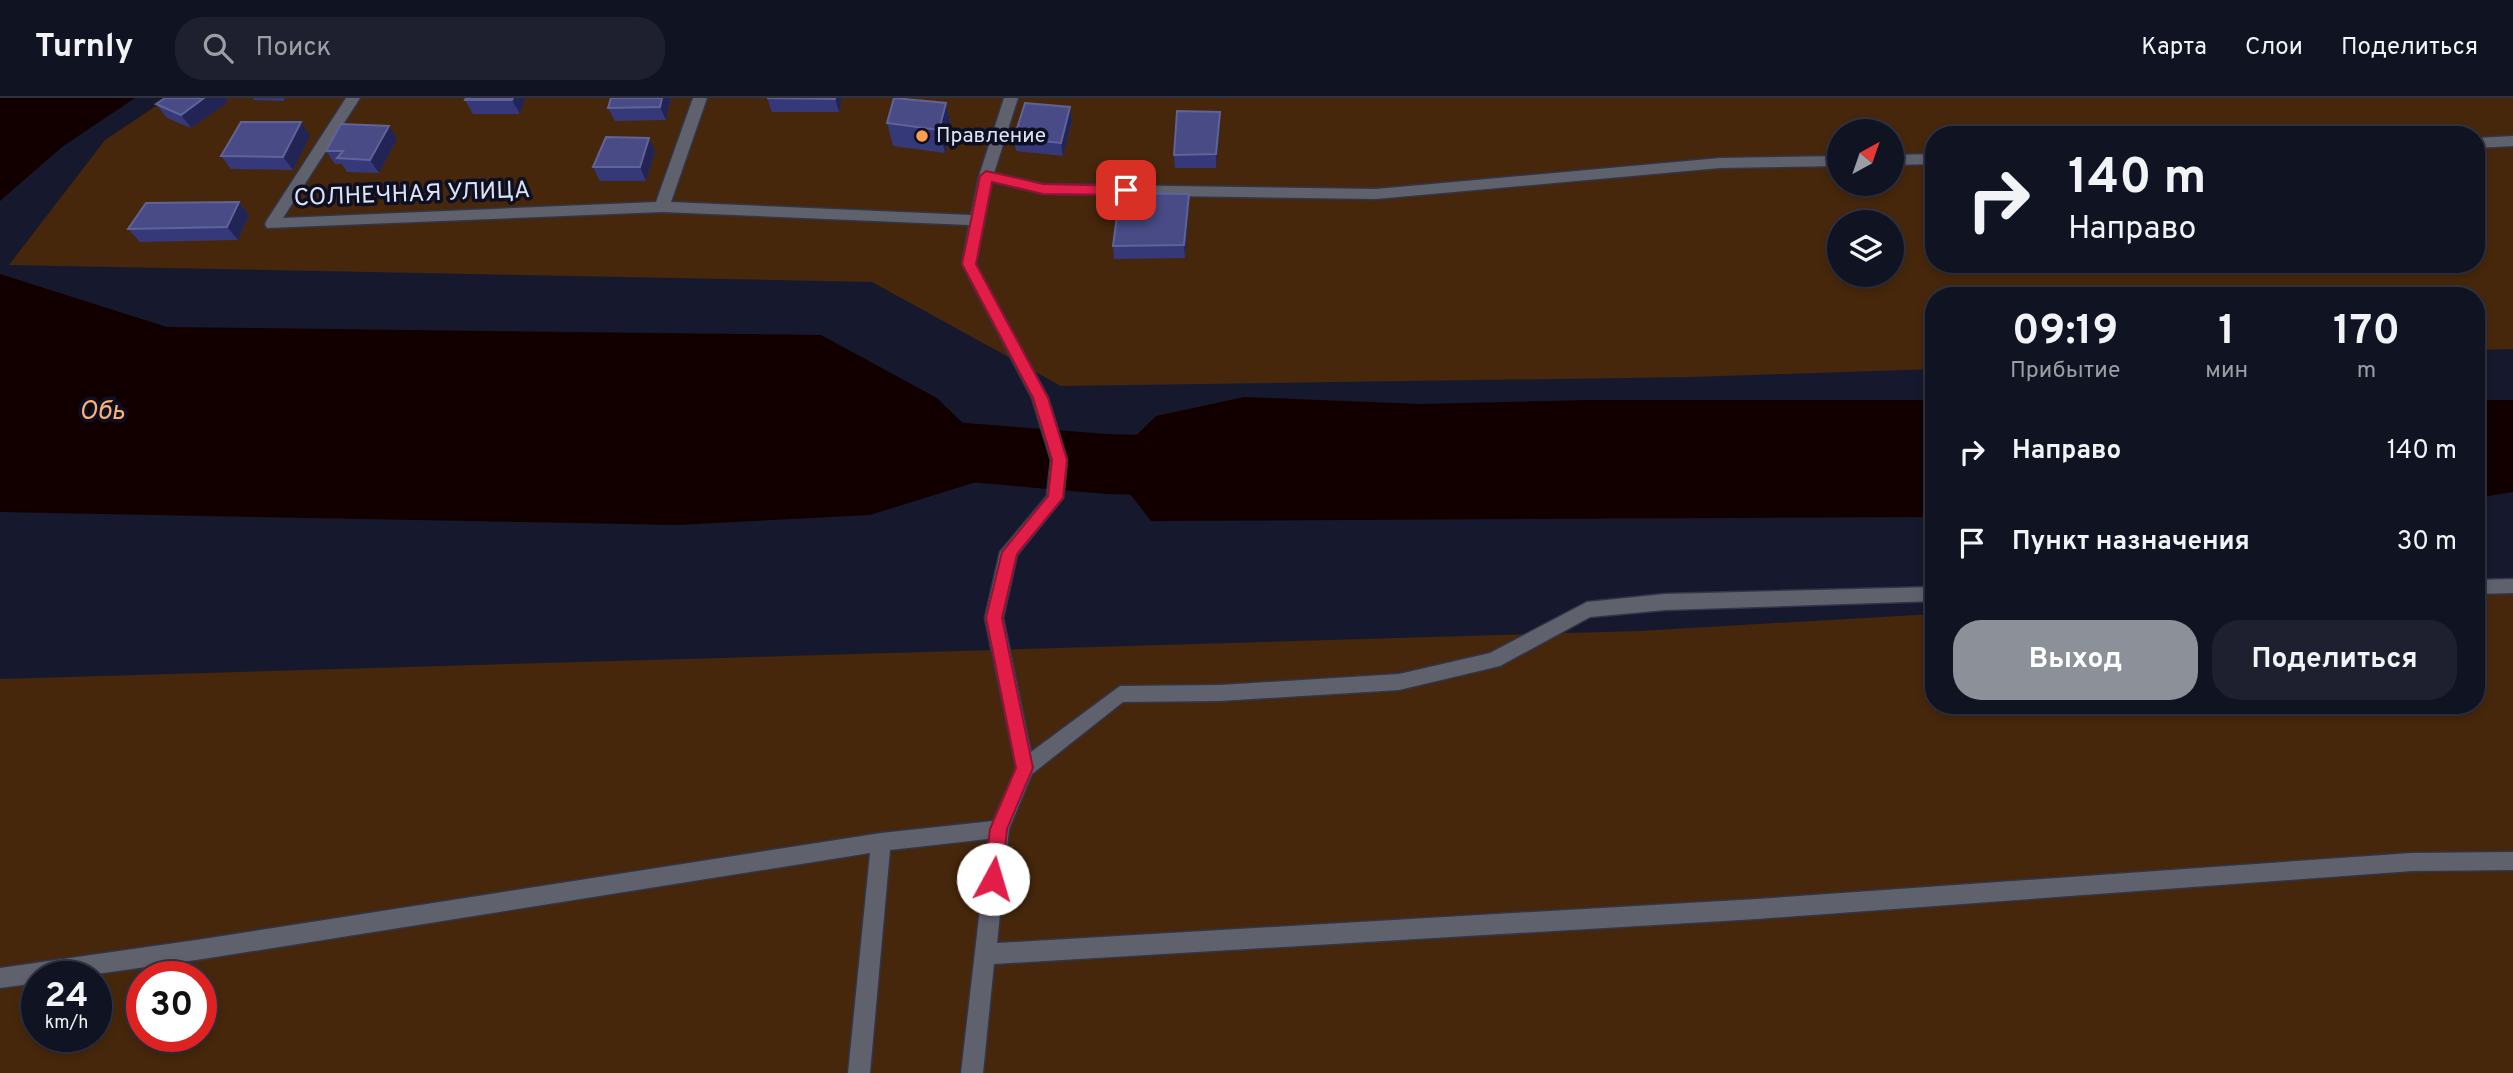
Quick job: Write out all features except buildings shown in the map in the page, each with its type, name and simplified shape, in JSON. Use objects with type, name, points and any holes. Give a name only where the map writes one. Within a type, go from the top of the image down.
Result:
[{"type":"street","name":"СОЛНЕЧНАЯ УЛИЦА","points":[[353,98],[272,224],[662,207],[977,220]]},
{"type":"street","points":[[662,207],[700,98]]},
{"type":"street","points":[[1011,98],[986,176],[969,264],[1040,398],[1059,460],[1055,498],[1009,552],[994,618],[1025,768]]},
{"type":"street","points":[[2485,143],[2513,141]]},
{"type":"street","points":[[1904,160],[1925,159]]},
{"type":"street","points":[[986,176],[1043,189],[1376,194],[1720,163],[1827,161]]},
{"type":"street","points":[[2485,587],[2513,586]]},
{"type":"street","points":[[972,1073],[999,829],[1025,768],[1121,694],[1220,693],[1399,682],[1494,660],[1587,610],[1665,602],[1925,594]]},
{"type":"street","points":[[0,978],[203,949],[881,842],[999,829]]},
{"type":"street","points":[[859,1073],[881,842]]},
{"type":"street","points":[[985,954],[1757,909],[2412,862],[2513,861]]},
{"type":"shaded area","points":[[168,98],[2513,98],[2513,349],[2485,350],[2485,287],[1925,287],[1925,369],[1691,377],[1061,386],[872,282],[9,265],[105,140]]},
{"type":"shaded area","points":[[2513,587],[2513,1073],[0,1073],[0,679],[1639,631],[1925,615],[1925,714],[2485,714],[2485,588]]},
{"type":"water","points":[[0,98],[135,98],[62,147],[0,201]]},
{"type":"water","name":"Обь","points":[[0,274],[167,327],[821,335],[937,398],[1012,471],[870,515],[677,525],[0,512]]},
{"type":"water","points":[[1244,397],[1421,404],[1588,400],[1925,400],[1925,517],[1151,521],[1107,464],[1156,416]]},
{"type":"water","points":[[2485,400],[2513,400],[2513,492],[2485,497]]},
{"type":"waterway","points":[[887,446],[1107,464],[1215,467]]},
{"type":"place","name":"Правление","points":[[922,136]]},
{"type":"route","points":[[993,879],[999,829],[1025,768],[994,618],[1009,552],[1055,498],[1059,460],[1040,398],[969,264],[973,242],[986,176],[1043,189],[1126,190]]}]
